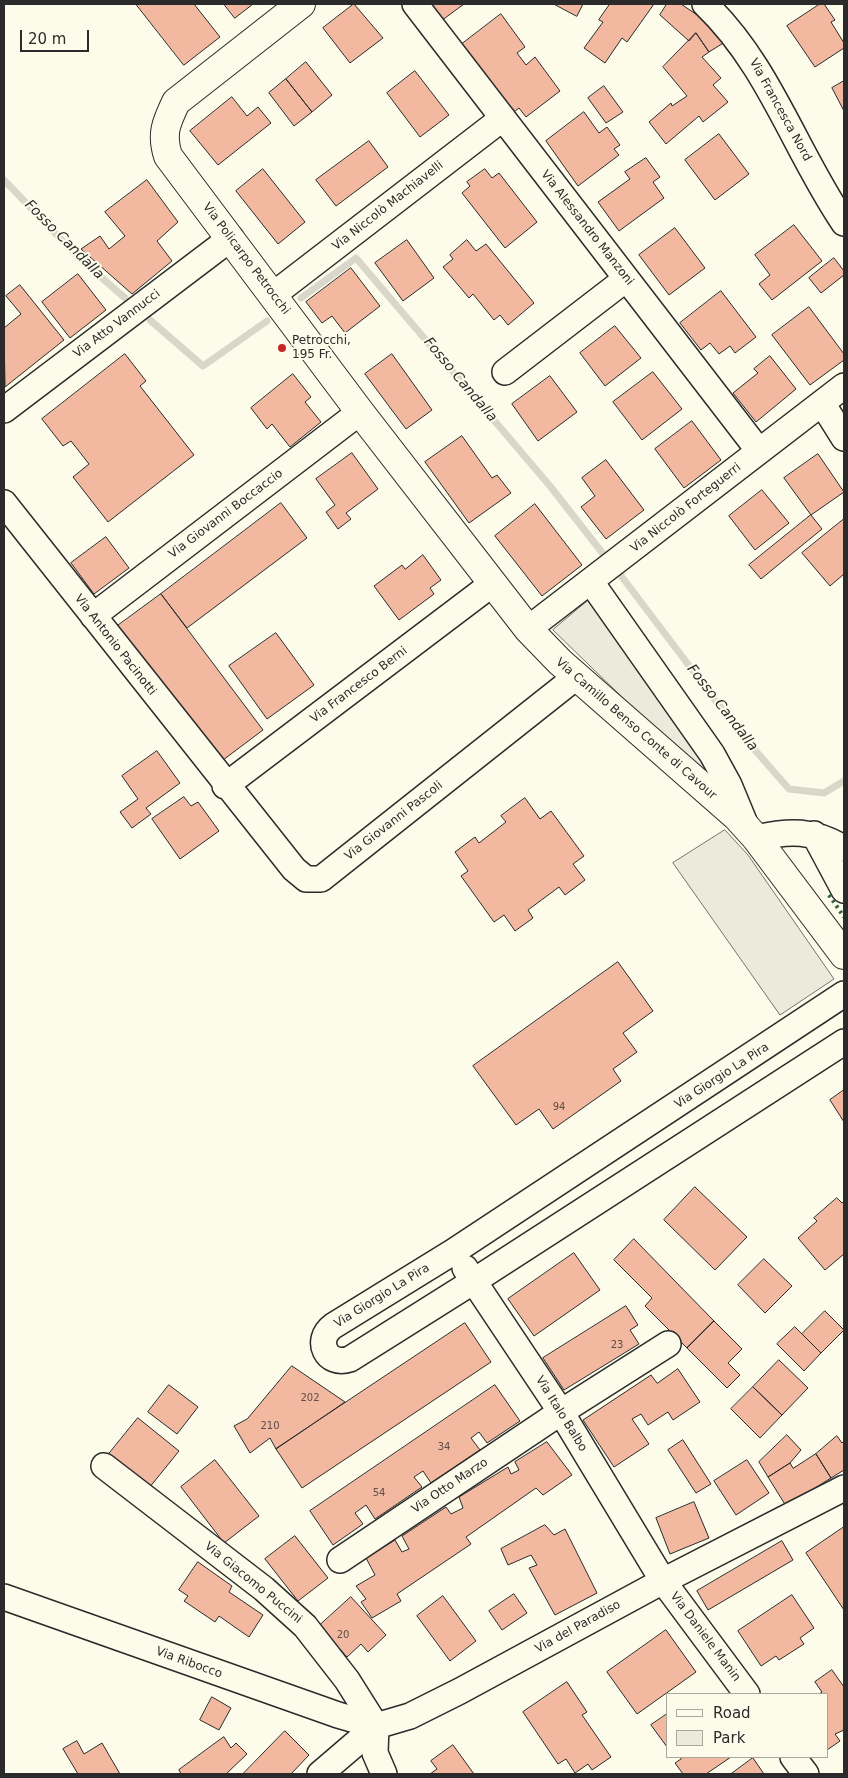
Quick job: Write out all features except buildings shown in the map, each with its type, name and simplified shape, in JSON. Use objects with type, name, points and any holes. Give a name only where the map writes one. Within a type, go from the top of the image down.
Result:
[{"type":"main road","name":"Via Policarpo Petrocchi","points":[[301,4],[176,102],[166,123],[163,142],[168,156],[360,412],[528,629]]},
{"type":"main road","name":"Via Camillo Benso Conte di Cavour","points":[[528,629],[576,676],[751,832],[844,955]]},
{"type":"street","name":"Via Alessandro Manzoni","points":[[415,4],[759,451]]},
{"type":"street","name":"Via Francesca Nord","points":[[705,4],[724,21],[747,52],[841,210]]},
{"type":"street","name":"Via Niccolò Machiavelli","points":[[273,295],[502,118]]},
{"type":"street","name":"Via Atto Vannucci","points":[[4,410],[230,238]]},
{"type":"street","points":[[505,372],[626,278]]},
{"type":"street","name":"Via Niccolò Forteguerri","points":[[528,629],[592,582],[844,386]]},
{"type":"street","points":[[822,403],[844,438]]},
{"type":"street","name":"Via Giovanni Boccaccio","points":[[92,616],[360,412]]},
{"type":"street","name":"Via Antonio Pacinotti","points":[[4,503],[225,786]]},
{"type":"street","name":"Via Camillo Benso Conte di Cavour","points":[[592,582],[712,754],[751,832]]},
{"type":"street","name":"Via Francesco Berni","points":[[225,786],[492,584]]},
{"type":"street","name":"Via Giovanni Pascoli","points":[[225,786],[294,869],[306,879],[321,879],[576,676]]},
{"type":"street","points":[[751,832],[814,834],[844,848]]},
{"type":"street","points":[[814,834],[844,890]]},
{"type":"street","name":"Via Giorgio La Pira","points":[[844,994],[453,1252],[329,1329],[325,1334],[323,1345],[328,1356],[338,1361],[350,1359],[844,1042]]},
{"type":"street","name":"Via Italo Balbo","points":[[453,1252],[561,1412],[663,1580]]},
{"type":"street","name":"Via Otto Marzo","points":[[340,1560],[561,1412],[668,1344]]},
{"type":"street","name":"Via Giacomo Puccini","points":[[104,1466],[264,1589],[305,1626],[347,1680],[376,1726]]},
{"type":"street","name":"Via del Paradiso","points":[[320,1774],[376,1726],[410,1716],[460,1691],[663,1580],[844,1488]]},
{"type":"street","name":"Via Daniele Manin","points":[[663,1580],[746,1693]]},
{"type":"street","name":"Via Ribocco","points":[[4,1597],[338,1716],[376,1726]]},
{"type":"street","points":[[376,1726],[375,1753],[384,1774]]},
{"type":"street","points":[[794,1758],[806,1774]]},
{"type":"green space","points":[[590,599],[703,758],[706,767],[704,770],[693,766],[553,630]]},
{"type":"shaded area","points":[[725,830],[748,855],[834,979],[780,1015],[673,863]]},
{"type":"waterway","name":"Fosso Candalla","points":[[4,180],[78,257],[125,298]]},
{"type":"waterway","name":"Fosso Candalla","points":[[301,298],[356,258],[550,486],[604,555]]},
{"type":"waterway","name":"Fosso Candalla","points":[[150,320],[203,366],[267,321]]},
{"type":"waterway","name":"Fosso Candalla","points":[[622,577],[740,733],[789,789],[824,793],[844,781]]},
{"type":"hedge","points":[[829,895],[844,917]]},
{"type":"place","name":"Petrocchi, 195 Fr.","points":[[282,348]]}]
